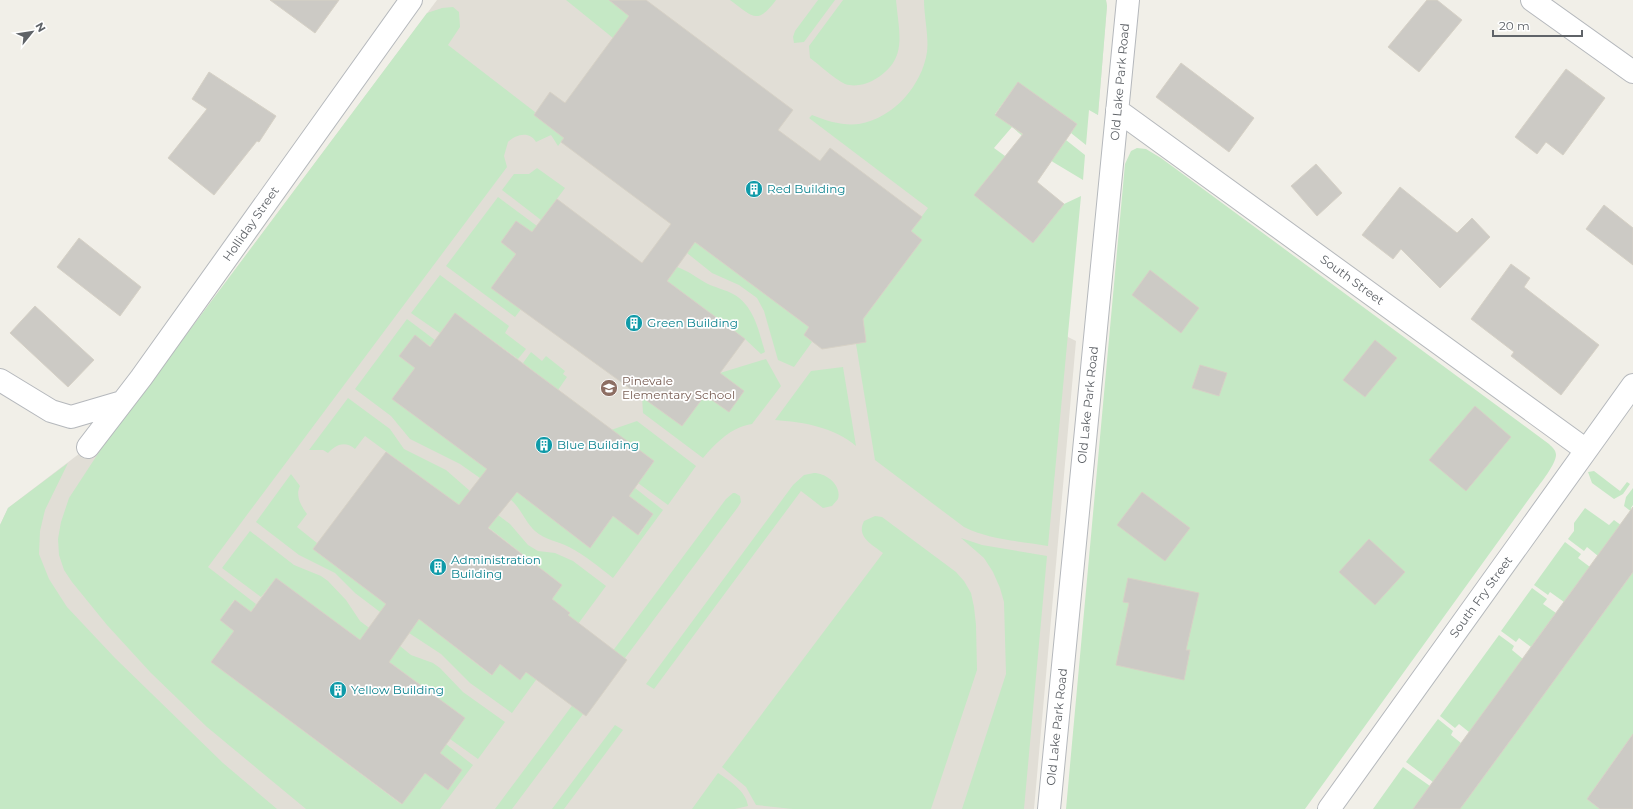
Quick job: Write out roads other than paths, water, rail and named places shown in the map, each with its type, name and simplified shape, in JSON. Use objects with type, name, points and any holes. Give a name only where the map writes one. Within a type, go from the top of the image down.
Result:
[{"type":"street","name":"Holliday Street","points":[[88,447],[146,372],[411,0]]},
{"type":"street","name":"Old Lake Park Road","points":[[1049,809],[1128,0]]},
{"type":"street","points":[[1532,0],[1633,72]]},
{"type":"street","name":"South Street","points":[[1117,110],[1586,450]]},
{"type":"street","points":[[0,380],[51,411],[71,416],[122,402]]},
{"type":"street","name":"South Fry Street","points":[[1328,809],[1633,385]]},
{"type":"place","name":"Red Building","points":[[754,189]]},
{"type":"place","name":"Green Building","points":[[634,323]]},
{"type":"place","name":"Pinevale Elementary School","points":[[609,388]]},
{"type":"place","name":"Blue Building","points":[[544,445]]},
{"type":"place","name":"Administration Building","points":[[438,567]]},
{"type":"place","name":"Yellow Building","points":[[338,690]]}]
